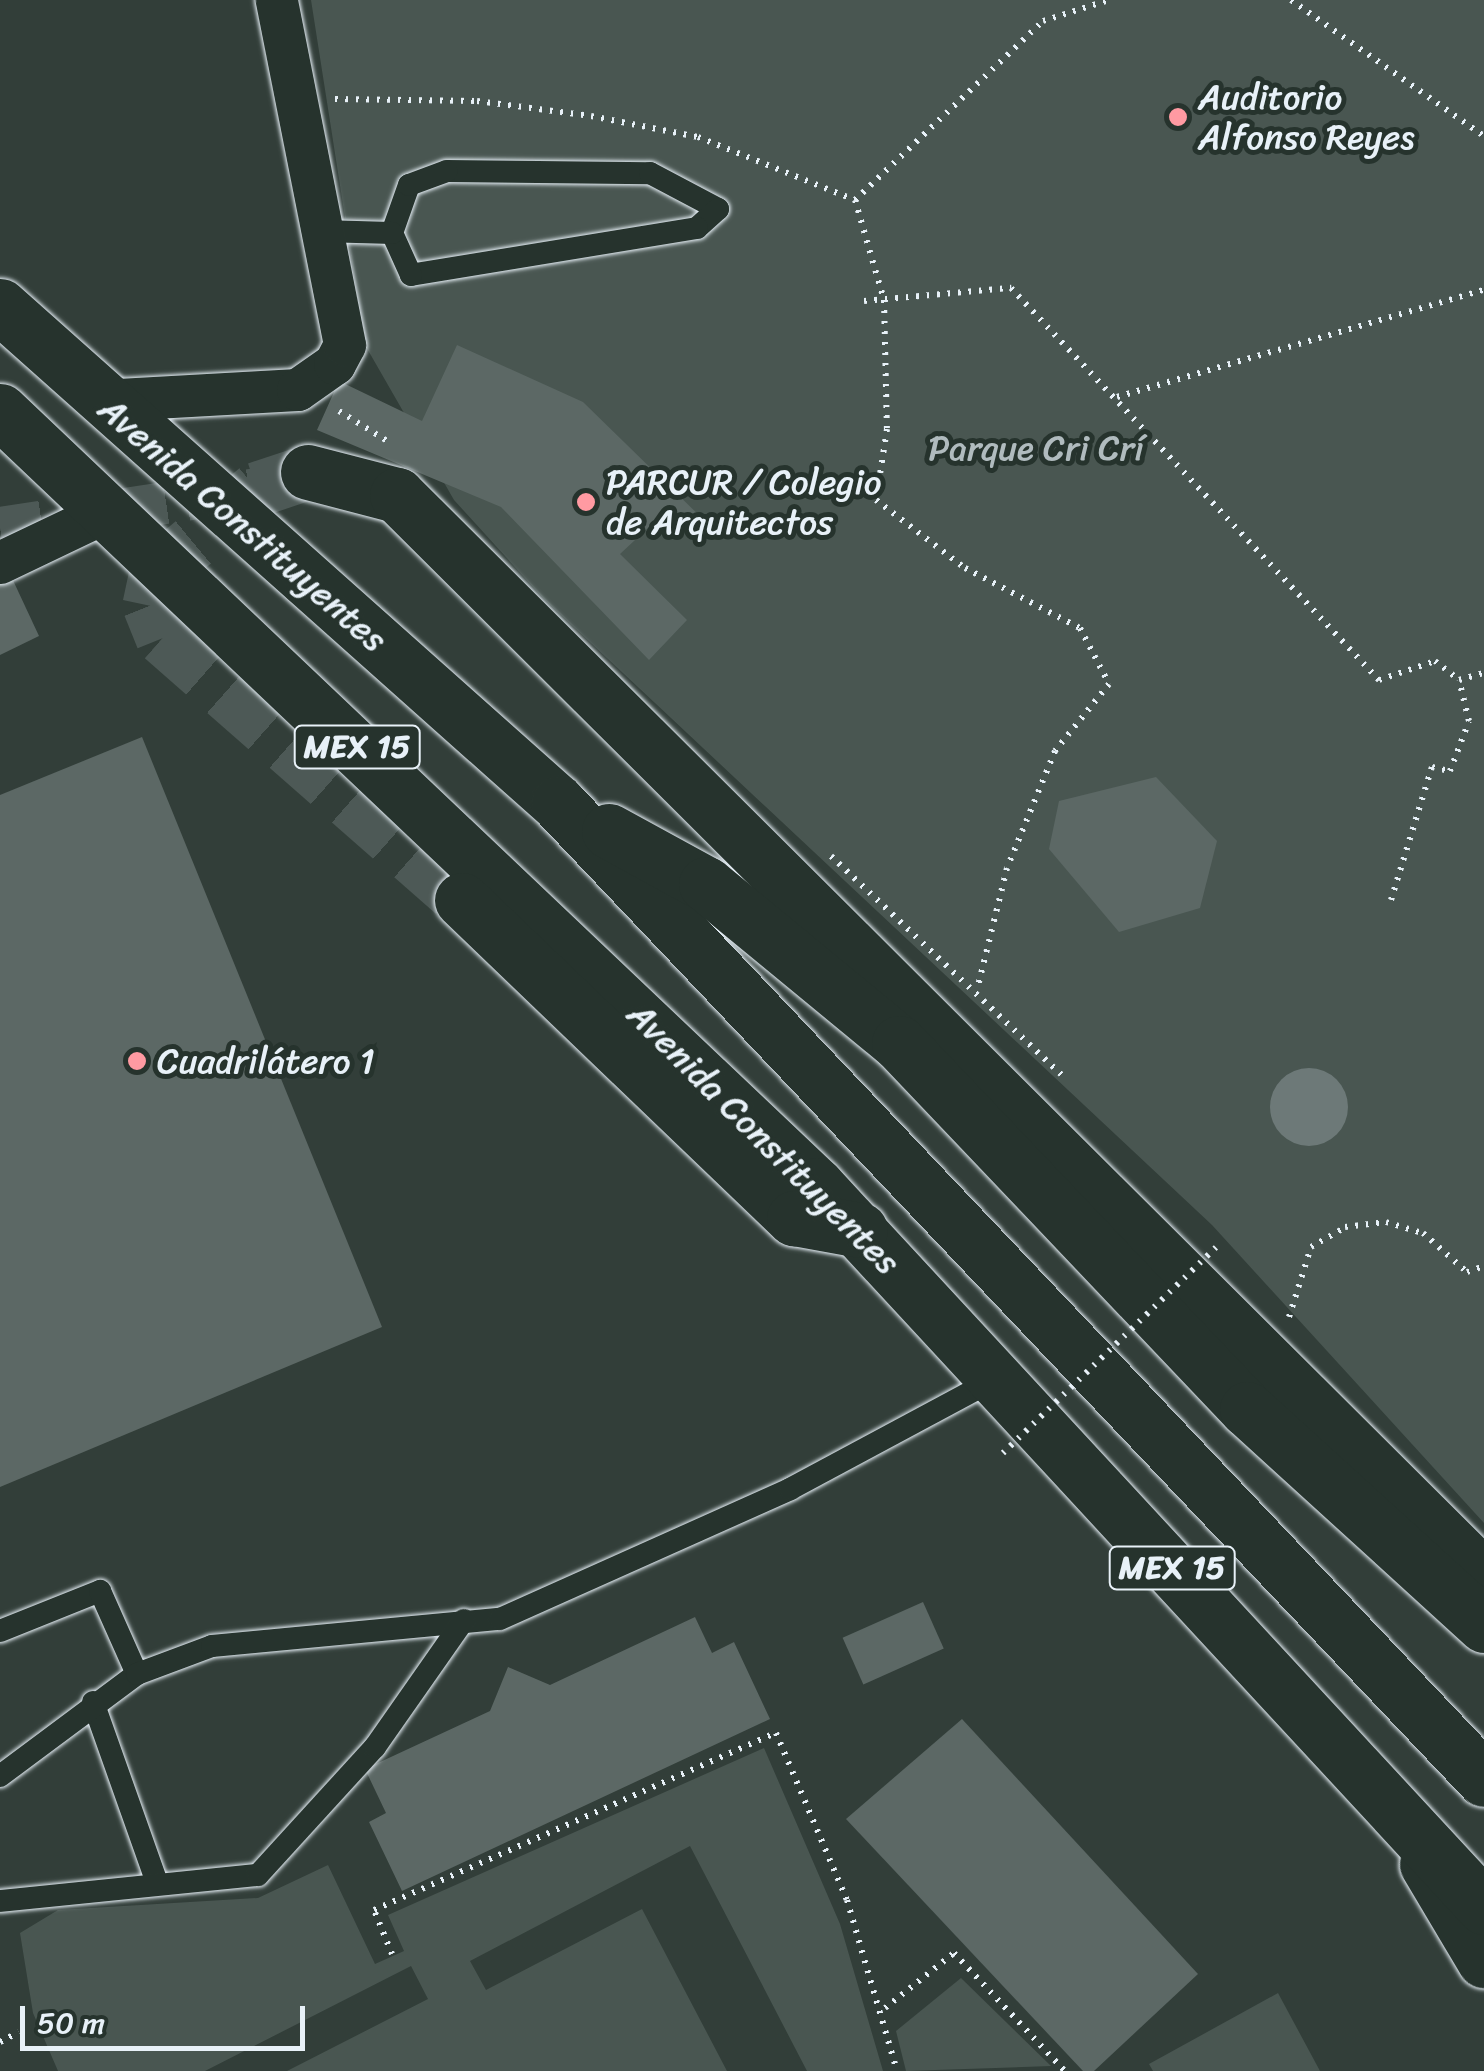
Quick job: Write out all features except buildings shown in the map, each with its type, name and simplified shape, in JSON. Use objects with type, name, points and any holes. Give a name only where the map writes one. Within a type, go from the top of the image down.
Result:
[{"type":"main road","name":"Avenida Constituyentes","points":[[0,306],[102,401],[558,803],[1484,1779]]},
{"type":"main road","name":"Avenida Constituyentes","points":[[0,411],[860,1230],[1000,1376],[1403,1825],[1484,1907]]},
{"type":"main road","points":[[308,472],[397,495],[1484,1578]]},
{"type":"main road","points":[[558,803],[706,884],[829,980],[1247,1410],[1484,1625]]},
{"type":"main road","points":[[462,900],[794,1218],[860,1230]]},
{"type":"main road","points":[[1403,1825],[1484,1960]]},
{"type":"street","points":[[102,401],[298,390],[334,364],[346,321],[321,231],[277,0]]},
{"type":"street","points":[[0,563],[110,512]]},
{"type":"lane","points":[[447,172],[650,173],[718,208],[697,228],[411,275],[392,233],[409,185],[447,172]]},
{"type":"lane","points":[[321,231],[392,233]]},
{"type":"lane","points":[[0,1776],[93,1702],[137,1674],[212,1646],[464,1620],[500,1620],[654,1554],[1000,1376]]},
{"type":"lane","points":[[0,1631],[100,1591],[137,1674]]},
{"type":"lane","points":[[0,1900],[258,1875],[375,1747],[464,1620]]},
{"type":"lane","points":[[93,1702],[157,1884]]},
{"type":"path","points":[[855,200],[1043,21],[1109,0]]},
{"type":"path","points":[[1291,0],[1484,136]]},
{"type":"path","points":[[294,85],[344,102],[476,102],[698,138],[855,200]]},
{"type":"path","points":[[855,200],[884,300],[887,429],[876,500],[965,568],[1080,628],[1109,684],[1055,752],[1006,868],[978,986]]},
{"type":"path","points":[[864,300],[1011,288],[1379,680],[1435,660],[1459,680],[1469,722],[1450,771],[1432,767],[1391,900]]},
{"type":"path","points":[[1117,397],[1484,290]]},
{"type":"path","points":[[1459,680],[1484,672]]},
{"type":"path","points":[[1288,1324],[1311,1248],[1346,1226],[1386,1222],[1423,1233],[1467,1272],[1484,1266]]},
{"type":"path","points":[[1003,1453],[1216,1247]]},
{"type":"path","points":[[392,1954],[374,1910],[776,1733],[885,2008],[898,2071]]},
{"type":"path","points":[[885,2008],[954,1953],[1066,2071]]},
{"type":"path","points":[[0,2042],[19,2032]]},
{"type":"green space","name":"Parque Cri Crí","points":[[311,0],[1484,0],[1484,1523],[1212,1225],[544,599],[454,500],[365,345]]},
{"type":"green space","points":[[764,1748],[840,1924],[883,2071],[807,2071],[690,1846],[470,1961],[486,1990],[642,1909],[727,2071],[287,2071],[428,1999],[411,1966],[205,2071],[58,2071],[33,2013],[20,1933],[58,1910],[258,1898],[328,1865],[375,1964],[404,1951],[388,1915]]},
{"type":"green space","points":[[961,1978],[1051,2066],[906,2071],[896,2031]]},
{"type":"green space","points":[[1278,1993],[1320,2071],[1153,2071],[1149,2064]]},
{"type":"shaded area","points":[[1309,1068],[1324,1071],[1336,1080],[1345,1092],[1345,1122],[1336,1134],[1324,1143],[1309,1146],[1294,1143],[1282,1134],[1273,1122],[1270,1107],[1273,1092],[1282,1080],[1294,1071]]},
{"type":"tunnel","points":[[308,472],[257,489],[157,572],[150,605],[163,637],[462,900]]},
{"type":"tunnel","points":[[0,528],[257,489]]},
{"type":"place","name":"Auditorio Alfonso Reyes","points":[[1178,117]]},
{"type":"place","name":"PARCUR / Colegio de Arquitectos","points":[[586,502]]},
{"type":"place","name":"Cuadrilátero 1","points":[[137,1061]]}]
